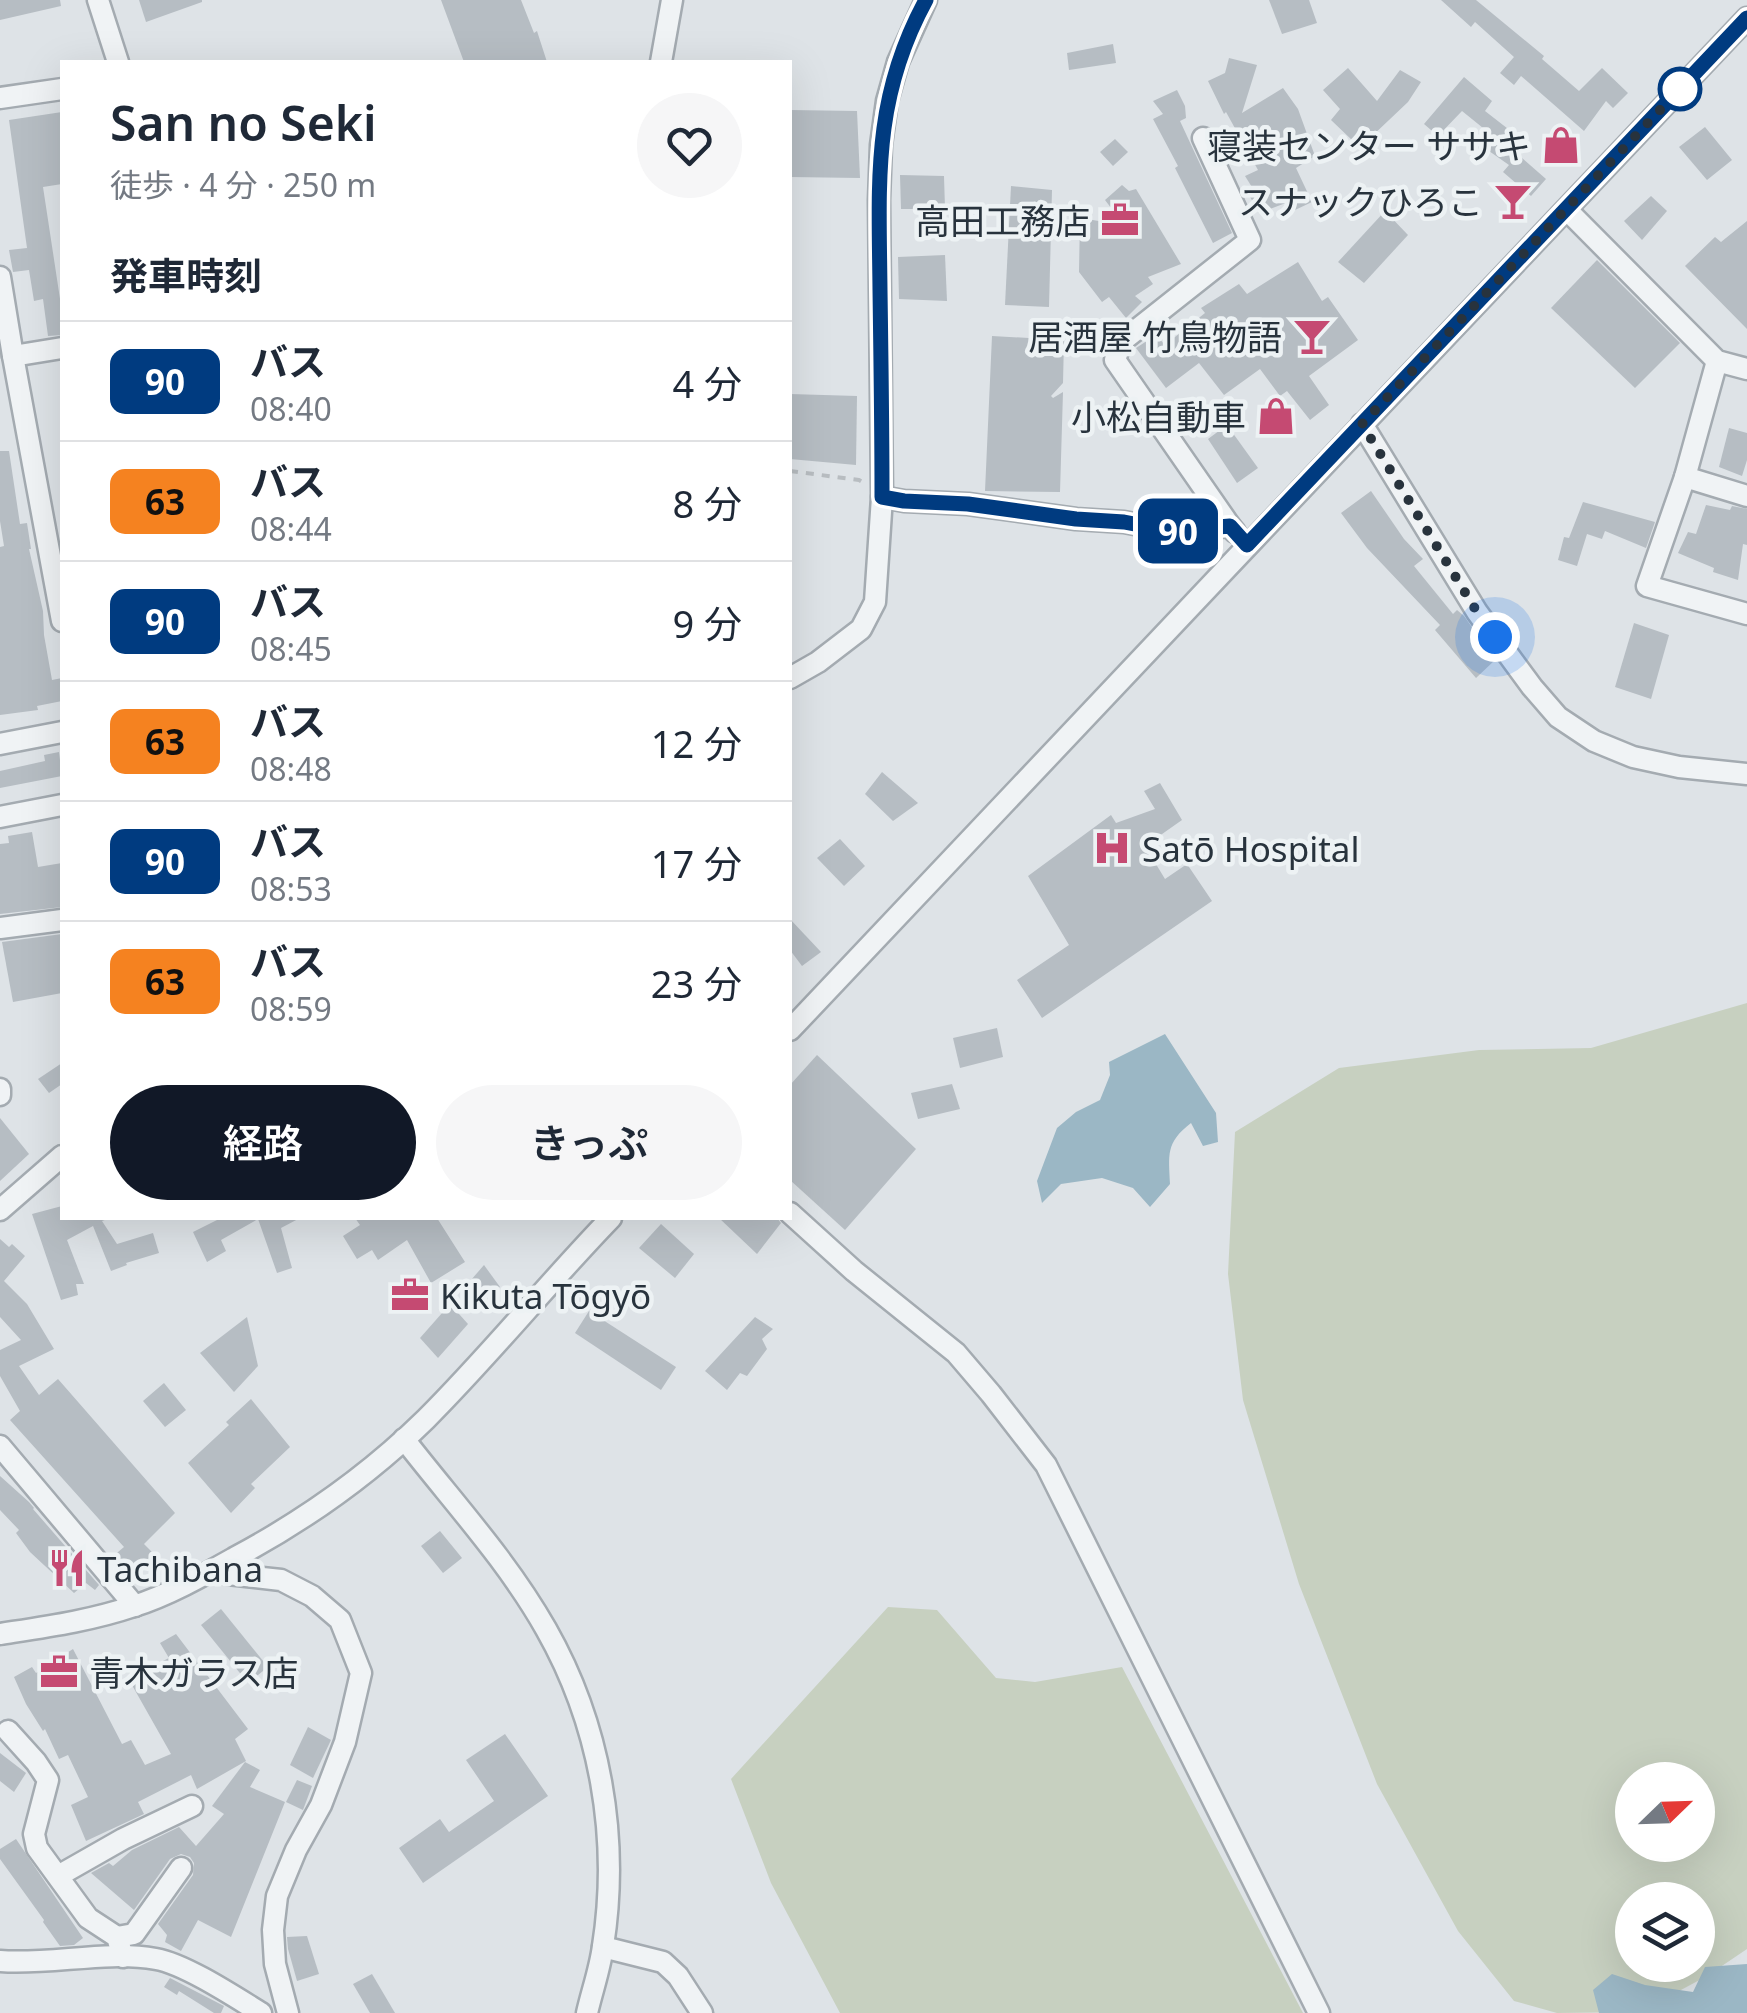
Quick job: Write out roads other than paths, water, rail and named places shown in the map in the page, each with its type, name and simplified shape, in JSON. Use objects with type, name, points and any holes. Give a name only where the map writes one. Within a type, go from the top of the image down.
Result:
[{"type":"street","points":[[98,0],[117,60]]},
{"type":"street","points":[[661,60],[672,0]]},
{"type":"street","points":[[792,677],[861,629],[875,602],[882,497],[880,145],[898,62],[926,0]]},
{"type":"street","points":[[792,1028],[1747,18]]},
{"type":"street","points":[[0,98],[60,88]]},
{"type":"street","points":[[1202,138],[1250,240],[1121,342],[1115,360],[1247,545]]},
{"type":"street","points":[[1567,210],[1718,361],[1747,368]]},
{"type":"street","points":[[0,278],[60,610]]},
{"type":"street","points":[[13,356],[60,348]]},
{"type":"street","points":[[1718,361],[1685,477],[1647,586],[1747,614]]},
{"type":"street","points":[[1362,424],[1477,612],[1558,716],[1594,741],[1633,757],[1679,767],[1747,774]]},
{"type":"street","points":[[1685,477],[1747,496]]},
{"type":"street","points":[[882,497],[1124,522],[1171,531],[1230,526]]},
{"type":"street","points":[[0,744],[60,732]]},
{"type":"street","points":[[0,816],[60,805]]},
{"type":"street","points":[[0,928],[60,920]]},
{"type":"street","points":[[0,1210],[60,1158]]},
{"type":"street","points":[[792,1215],[956,1354],[1046,1465],[1318,2013]]},
{"type":"street","points":[[0,1634],[135,1606],[210,1572],[308,1514],[404,1439],[482,1361],[609,1220]]},
{"type":"street","points":[[404,1439],[488,1544],[546,1628],[576,1691],[596,1753],[607,1816],[609,1880],[603,1947],[587,2013]]},
{"type":"street","points":[[0,1446],[135,1606]]},
{"type":"street","points":[[210,1572],[281,1580],[312,1596],[340,1620],[361,1673],[345,1742],[321,1805],[296,1850],[278,1896],[273,1930],[275,1964],[288,2013]]},
{"type":"street","points":[[8,1731],[48,1780],[34,1834],[37,1848],[88,1918],[120,1947],[159,1960],[229,1993],[260,2013]]},
{"type":"street","points":[[58,1876],[124,1838],[192,1806]]},
{"type":"street","points":[[0,1961],[120,1947],[134,1934],[181,1868]]},
{"type":"street","points":[[603,1947],[663,1962],[678,1976],[702,2013]]},
{"type":"water","points":[[1165,1034],[1216,1113],[1218,1142],[1203,1146],[1191,1123],[1183,1130],[1170,1150],[1170,1184],[1150,1207],[1133,1188],[1102,1178],[1061,1184],[1042,1203],[1037,1181],[1057,1128],[1076,1112],[1100,1100],[1110,1075],[1109,1062]]},
{"type":"water","points":[[1747,1964],[1747,2013],[1599,2013],[1593,1990],[1612,1974],[1615,1982],[1693,1992],[1698,1982],[1715,1982],[1715,1966]]},
{"type":"place","name":"寝装センター ササキ","points":[[1561,145]]},
{"type":"place","name":"スナックひろこ","points":[[1513,201]]},
{"type":"place","name":"高田工務店","points":[[1120,220]]},
{"type":"place","name":"居酒屋 竹鳥物語","points":[[1312,336]]},
{"type":"place","name":"小松自動車","points":[[1276,416]]},
{"type":"place","name":"Satō Hospital","points":[[1112,848]]},
{"type":"place","name":"Kikuta Tōgyō","points":[[410,1295]]},
{"type":"place","name":"Tachibana","points":[[67,1568]]},
{"type":"place","name":"青木ガラス店","points":[[59,1672]]}]
